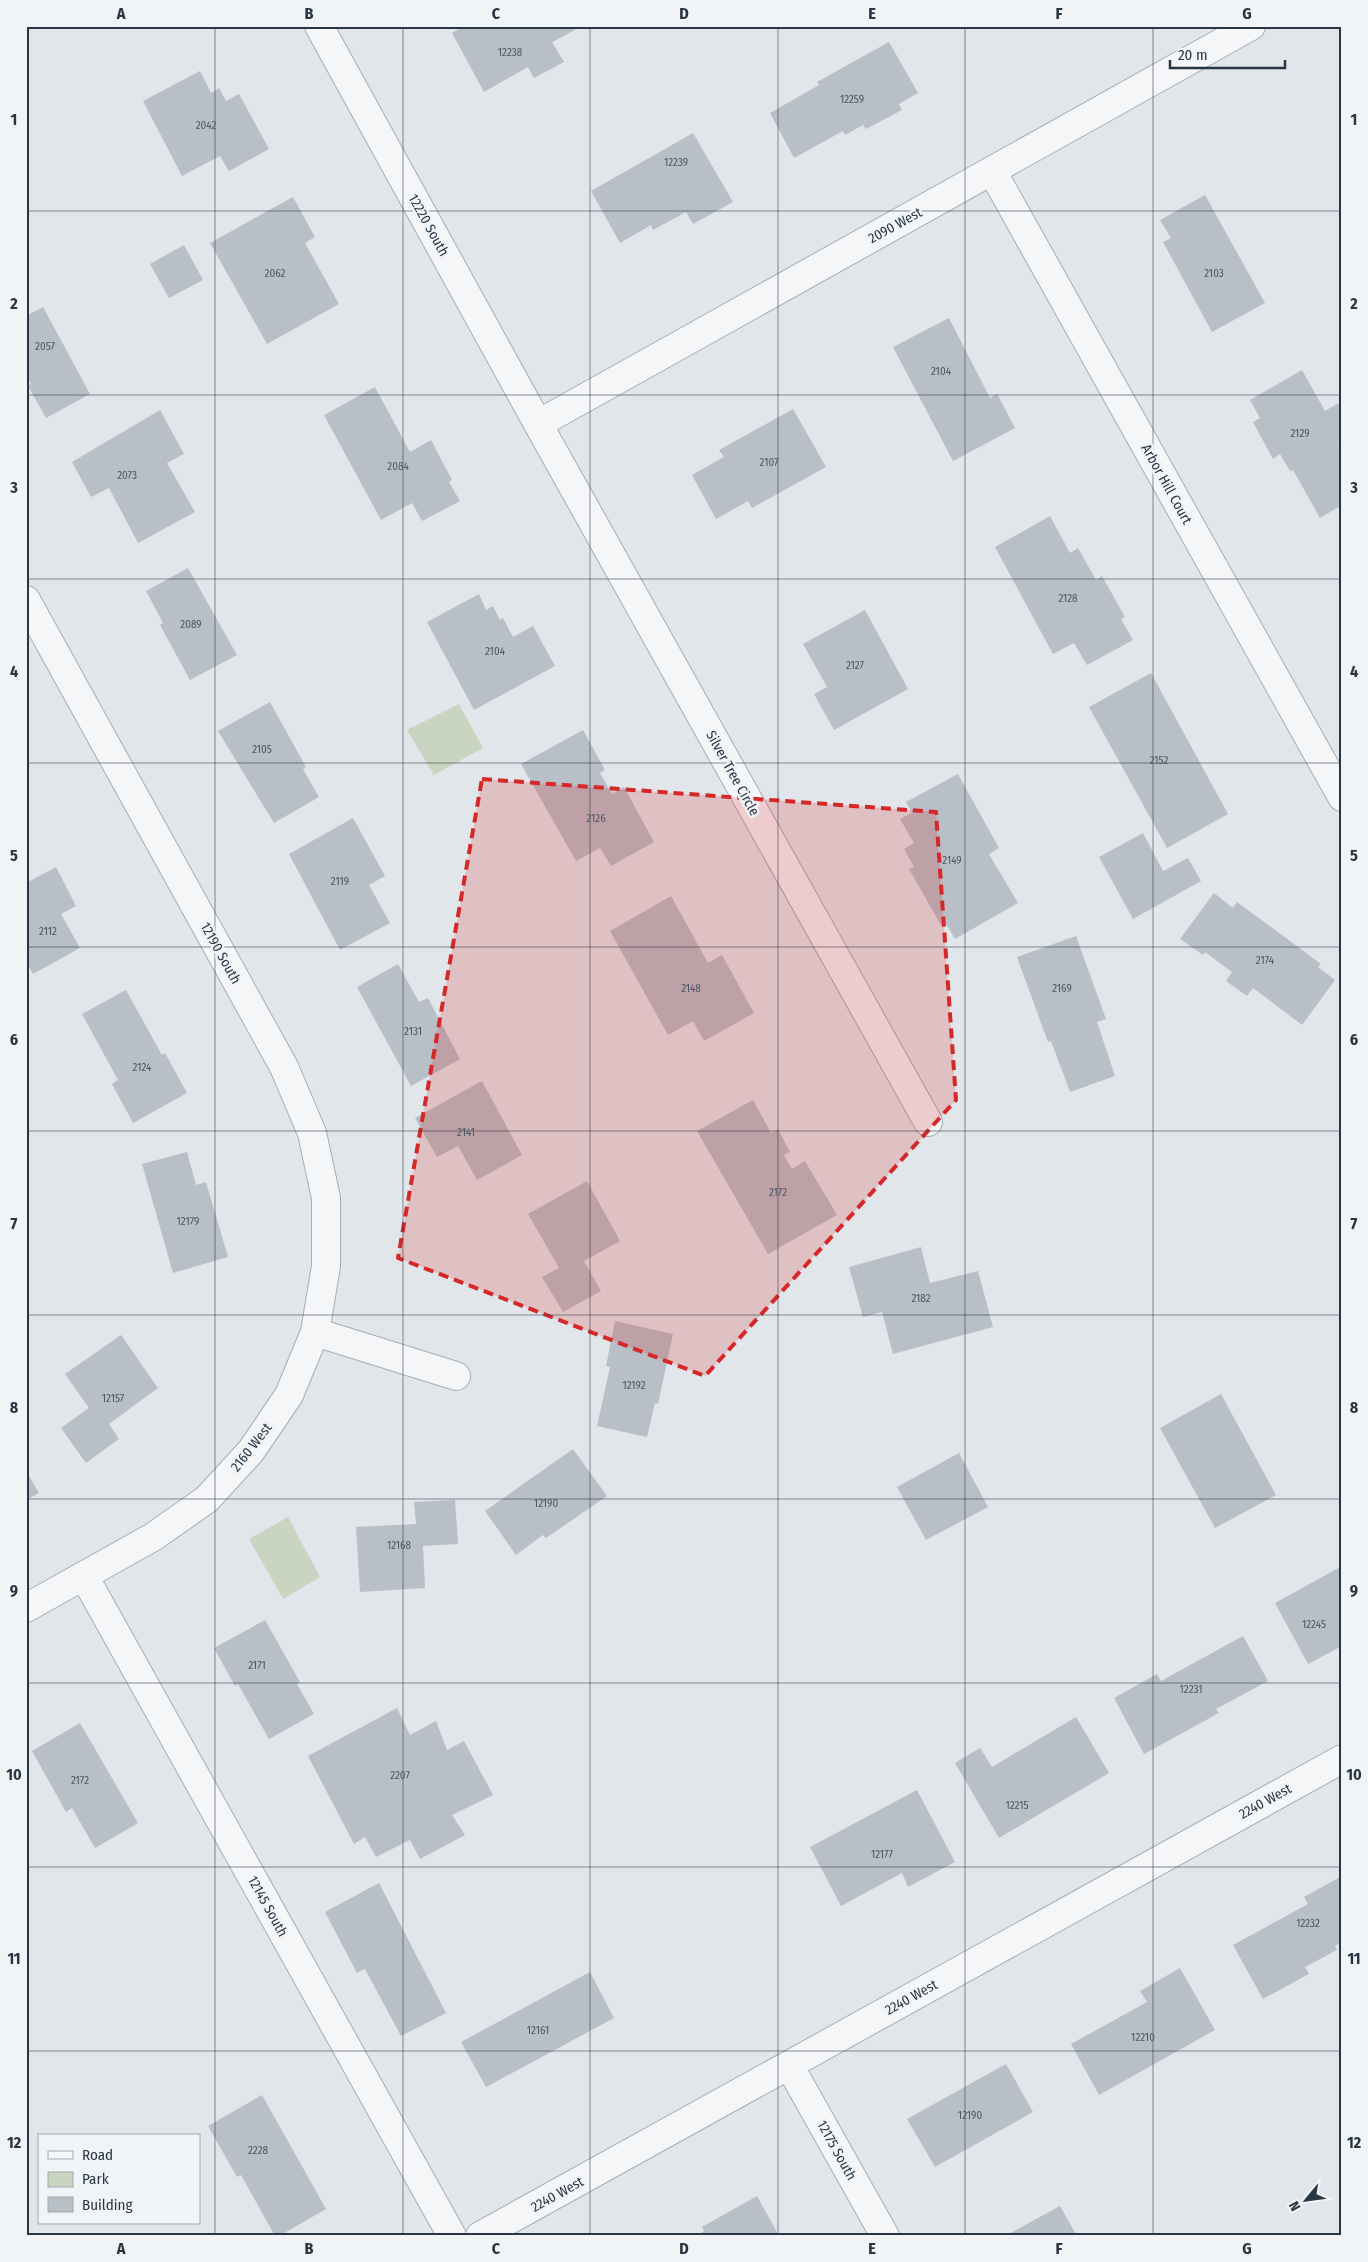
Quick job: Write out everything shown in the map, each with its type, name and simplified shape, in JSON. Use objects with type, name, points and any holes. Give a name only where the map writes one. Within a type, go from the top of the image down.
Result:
[{"type":"street","name":"12220 South","points":[[319,26],[538,424]]},
{"type":"street","name":"2090 West","points":[[538,424],[1251,26]]},
{"type":"street","name":"Arbor Hill Court","points":[[992,171],[1342,797]]},
{"type":"street","name":"Silver Tree Circle","points":[[538,424],[928,1122]]},
{"type":"street","name":"12190 South","points":[[26,600],[284,1067],[312,1133],[326,1198],[326,1266],[315,1332]]},
{"type":"street","points":[[315,1332],[456,1376]]},
{"type":"street","name":"2160 West","points":[[26,1608],[153,1537],[207,1499],[251,1451],[289,1395],[315,1332]]},
{"type":"street","name":"12145 South","points":[[84,1576],[452,2236]]},
{"type":"street","name":"2240 West","points":[[480,2236],[1342,1759]]},
{"type":"street","name":"12175 South","points":[[789,2065],[885,2236]]},
{"type":"highlighted area","points":[[482,779],[936,812],[956,1100],[705,1376],[398,1258]]},
{"type":"green space","points":[[459,704],[483,748],[434,775],[407,730]]},
{"type":"green space","points":[[288,1517],[320,1577],[283,1599],[249,1539]]},
{"type":"building","points":[[464,26],[573,26],[575,30],[552,42],[564,62],[534,78],[528,67],[484,92],[452,33]]},
{"type":"building","points":[[889,42],[918,93],[899,104],[902,110],[866,129],[863,125],[845,135],[843,131],[794,158],[770,113],[819,85],[817,82]]},
{"type":"building","points":[[200,71],[211,93],[219,88],[226,101],[239,94],[269,149],[229,171],[220,156],[182,176],[143,101]]},
{"type":"building","points":[[693,133],[733,202],[693,224],[686,212],[653,230],[651,225],[620,243],[591,191]]},
{"type":"building","points":[[1205,195],[1265,303],[1212,332],[1163,242],[1171,238],[1160,220]]},
{"type":"building","points":[[293,197],[315,237],[305,243],[339,304],[267,344],[210,243]]},
{"type":"building","points":[[184,245],[203,280],[169,298],[150,264]]},
{"type":"building","points":[[43,307],[90,394],[46,418],[28,386],[31,384],[26,376],[26,316]]},
{"type":"building","points":[[949,318],[990,398],[997,394],[1015,428],[953,461],[893,347]]},
{"type":"building","points":[[1302,370],[1325,411],[1342,401],[1342,444],[1338,446],[1342,453],[1342,505],[1320,518],[1293,470],[1290,471],[1280,454],[1273,459],[1253,422],[1260,418],[1250,400]]},
{"type":"building","points":[[375,387],[410,452],[431,440],[452,480],[449,482],[460,501],[422,521],[412,503],[381,520],[324,415]]},
{"type":"building","points":[[793,409],[826,467],[752,508],[748,501],[716,519],[692,475],[724,457],[719,450]]},
{"type":"building","points":[[160,410],[184,454],[167,463],[195,512],[138,543],[109,488],[91,497],[72,462]]},
{"type":"building","points":[[1050,516],[1070,553],[1078,548],[1096,580],[1102,576],[1125,617],[1121,619],[1133,640],[1087,665],[1074,643],[1053,654],[995,547]]},
{"type":"building","points":[[188,568],[237,655],[190,680],[160,625],[163,623],[146,591]]},
{"type":"building","points":[[479,594],[486,610],[493,606],[500,620],[503,618],[513,637],[533,626],[555,666],[474,710],[427,622]]},
{"type":"building","points":[[865,610],[908,689],[834,730],[814,694],[827,687],[803,644]]},
{"type":"building","points":[[1151,673],[1228,814],[1167,848],[1089,707]]},
{"type":"building","points":[[270,702],[306,767],[303,769],[319,797],[274,823],[218,731]]},
{"type":"building","points":[[583,730],[605,770],[600,773],[612,794],[624,787],[654,842],[611,866],[600,848],[576,861],[521,764]]},
{"type":"building","points":[[958,774],[999,848],[989,854],[1018,903],[955,939],[945,922],[941,925],[909,869],[914,867],[904,849],[914,843],[900,819],[912,813],[906,802]]},
{"type":"building","points":[[353,818],[385,876],[369,885],[390,923],[340,950],[289,854]]},
{"type":"building","points":[[1143,833],[1163,871],[1188,858],[1201,881],[1133,919],[1099,857]]},
{"type":"building","points":[[56,867],[76,906],[61,914],[80,948],[33,974],[26,961],[26,883]]},
{"type":"building","points":[[1214,893],[1233,908],[1237,902],[1321,964],[1318,967],[1335,980],[1302,1025],[1253,988],[1247,996],[1226,981],[1232,972],[1205,952],[1203,955],[1180,939]]},
{"type":"building","points":[[671,896],[708,963],[722,955],[754,1013],[704,1041],[693,1021],[668,1035],[610,931]]},
{"type":"building","points":[[1076,936],[1106,1019],[1097,1022],[1115,1076],[1070,1092],[1051,1041],[1048,1042],[1017,957]]},
{"type":"building","points":[[398,964],[419,1002],[428,998],[460,1059],[411,1086],[357,987]]},
{"type":"building","points":[[126,990],[162,1055],[165,1053],[187,1093],[133,1123],[112,1084],[118,1080],[82,1014]]},
{"type":"building","points":[[482,1081],[522,1155],[477,1180],[458,1146],[437,1157],[415,1118]]},
{"type":"building","points":[[753,1100],[771,1133],[778,1129],[790,1152],[784,1155],[792,1169],[805,1161],[837,1215],[768,1254],[697,1131]]},
{"type":"building","points":[[187,1152],[196,1185],[206,1182],[228,1257],[173,1273],[142,1164]]},
{"type":"building","points":[[587,1181],[620,1241],[584,1261],[601,1291],[563,1312],[542,1277],[559,1268],[528,1214]]},
{"type":"building","points":[[921,1247],[930,1283],[978,1271],[993,1327],[893,1354],[882,1312],[863,1317],[849,1267]]},
{"type":"building","points":[[615,1321],[673,1334],[658,1404],[655,1403],[647,1437],[597,1426],[610,1367],[606,1366]]},
{"type":"building","points":[[121,1335],[158,1388],[109,1424],[119,1439],[86,1463],[61,1428],[89,1408],[65,1374]]},
{"type":"building","points":[[1221,1394],[1276,1495],[1215,1528],[1160,1428]]},
{"type":"building","points":[[573,1449],[607,1496],[546,1538],[543,1535],[516,1555],[485,1511]]},
{"type":"building","points":[[959,1453],[988,1507],[926,1540],[897,1487]]},
{"type":"building","points":[[26,1471],[39,1493],[26,1500]]},
{"type":"building","points":[[455,1500],[458,1544],[423,1546],[425,1588],[360,1592],[356,1527],[416,1524],[414,1502]]},
{"type":"building","points":[[1342,1566],[1342,1646],[1308,1664],[1275,1603]]},
{"type":"building","points":[[265,1620],[300,1682],[297,1684],[314,1714],[269,1739],[238,1684],[235,1686],[214,1648]]},
{"type":"building","points":[[1243,1636],[1268,1681],[1216,1709],[1219,1713],[1144,1754],[1114,1698],[1157,1674],[1161,1681]]},
{"type":"building","points":[[397,1708],[410,1735],[436,1721],[447,1750],[464,1741],[493,1795],[452,1815],[465,1835],[420,1859],[410,1840],[376,1857],[365,1837],[354,1844],[308,1756]]},
{"type":"building","points":[[1076,1717],[1109,1773],[999,1838],[955,1763],[980,1748],[992,1767]]},
{"type":"building","points":[[80,1723],[138,1823],[95,1848],[72,1808],[66,1812],[32,1751]]},
{"type":"building","points":[[917,1790],[955,1862],[908,1887],[902,1873],[841,1906],[810,1847]]},
{"type":"building","points":[[1340,1877],[1342,1942],[1335,1946],[1337,1950],[1305,1967],[1309,1974],[1263,1999],[1233,1945],[1308,1904],[1304,1897]]},
{"type":"building","points":[[379,1883],[446,2013],[401,2036],[365,1969],[357,1973],[325,1912]]},
{"type":"building","points":[[1180,1968],[1215,2030],[1099,2095],[1071,2044],[1147,2002],[1140,1991]]},
{"type":"building","points":[[590,1972],[614,2018],[486,2087],[461,2042]]},
{"type":"building","points":[[1006,2064],[1033,2112],[935,2167],[907,2119]]},
{"type":"building","points":[[262,2095],[326,2209],[279,2236],[275,2236],[241,2175],[237,2177],[208,2126]]},
{"type":"building","points":[[757,2196],[779,2236],[696,2236],[704,2231],[702,2227]]},
{"type":"building","points":[[1060,2206],[1077,2236],[1005,2236]]}]
